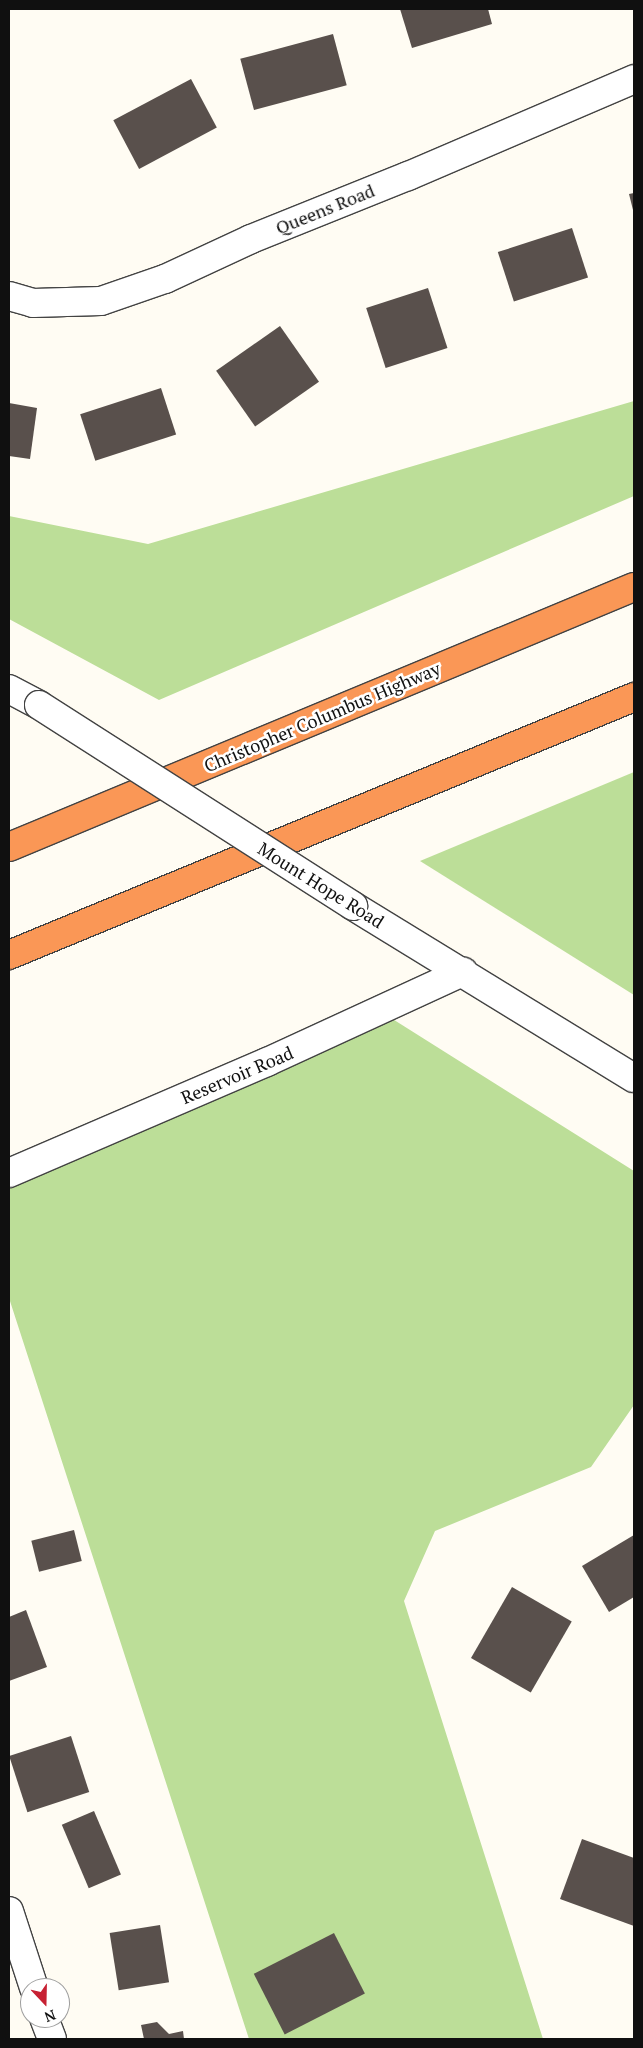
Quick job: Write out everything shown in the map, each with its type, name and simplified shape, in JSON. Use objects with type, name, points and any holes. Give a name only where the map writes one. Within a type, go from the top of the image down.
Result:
[{"type":"highway","name":"Christopher Columbus Highway","points":[[9,847],[634,586]]},
{"type":"highway","points":[[9,955],[634,697]]},
{"type":"street","name":"Queens Road","points":[[9,296],[33,303],[101,301],[165,280],[251,239],[408,176],[634,79]]},
{"type":"street","name":"Mount Hope Road","points":[[9,689],[39,705],[353,906],[634,1078]]},
{"type":"street","name":"Reservoir Road","points":[[9,1173],[267,1062],[463,972]]},
{"type":"street","points":[[9,1911],[31,1978]]},
{"type":"green space","points":[[634,401],[634,496],[159,700],[9,619],[9,516],[148,544]]},
{"type":"green space","points":[[634,772],[634,995],[420,861]]},
{"type":"green space","points":[[391,1018],[634,1171],[634,1405],[591,1467],[435,1531],[404,1601],[543,2039],[249,2039],[9,1298],[9,1188]]},
{"type":"building","points":[[400,9],[488,9],[492,24],[412,48]]},
{"type":"building","points":[[333,34],[347,85],[254,110],[240,59]]},
{"type":"building","points":[[191,79],[217,128],[139,169],[113,120]]},
{"type":"building","points":[[634,193],[634,214],[629,194]]},
{"type":"building","points":[[572,228],[588,277],[514,302],[498,252]]},
{"type":"building","points":[[428,288],[447,348],[386,368],[366,308]]},
{"type":"building","points":[[280,326],[319,382],[255,426],[216,371]]},
{"type":"building","points":[[161,388],[176,435],[95,461],[80,414]]},
{"type":"building","points":[[9,403],[37,408],[30,459],[9,456]]},
{"type":"building","points":[[74,1530],[82,1561],[39,1572],[31,1541]]},
{"type":"building","points":[[634,1535],[634,1597],[609,1612],[582,1566]]},
{"type":"building","points":[[512,1587],[572,1622],[531,1693],[471,1658]]},
{"type":"building","points":[[26,1610],[47,1667],[9,1681],[9,1617]]},
{"type":"building","points":[[71,1736],[89,1792],[27,1812],[9,1756]]},
{"type":"building","points":[[94,1811],[121,1875],[89,1888],[62,1825]]},
{"type":"building","points":[[582,1839],[634,1858],[634,1926],[560,1899]]},
{"type":"building","points":[[160,1925],[169,1982],[119,1990],[110,1933]]},
{"type":"building","points":[[334,1933],[365,1994],[285,2034],[254,1974]]},
{"type":"building","points":[[157,2022],[169,2034],[183,2031],[184,2039],[144,2039],[141,2025]]}]
